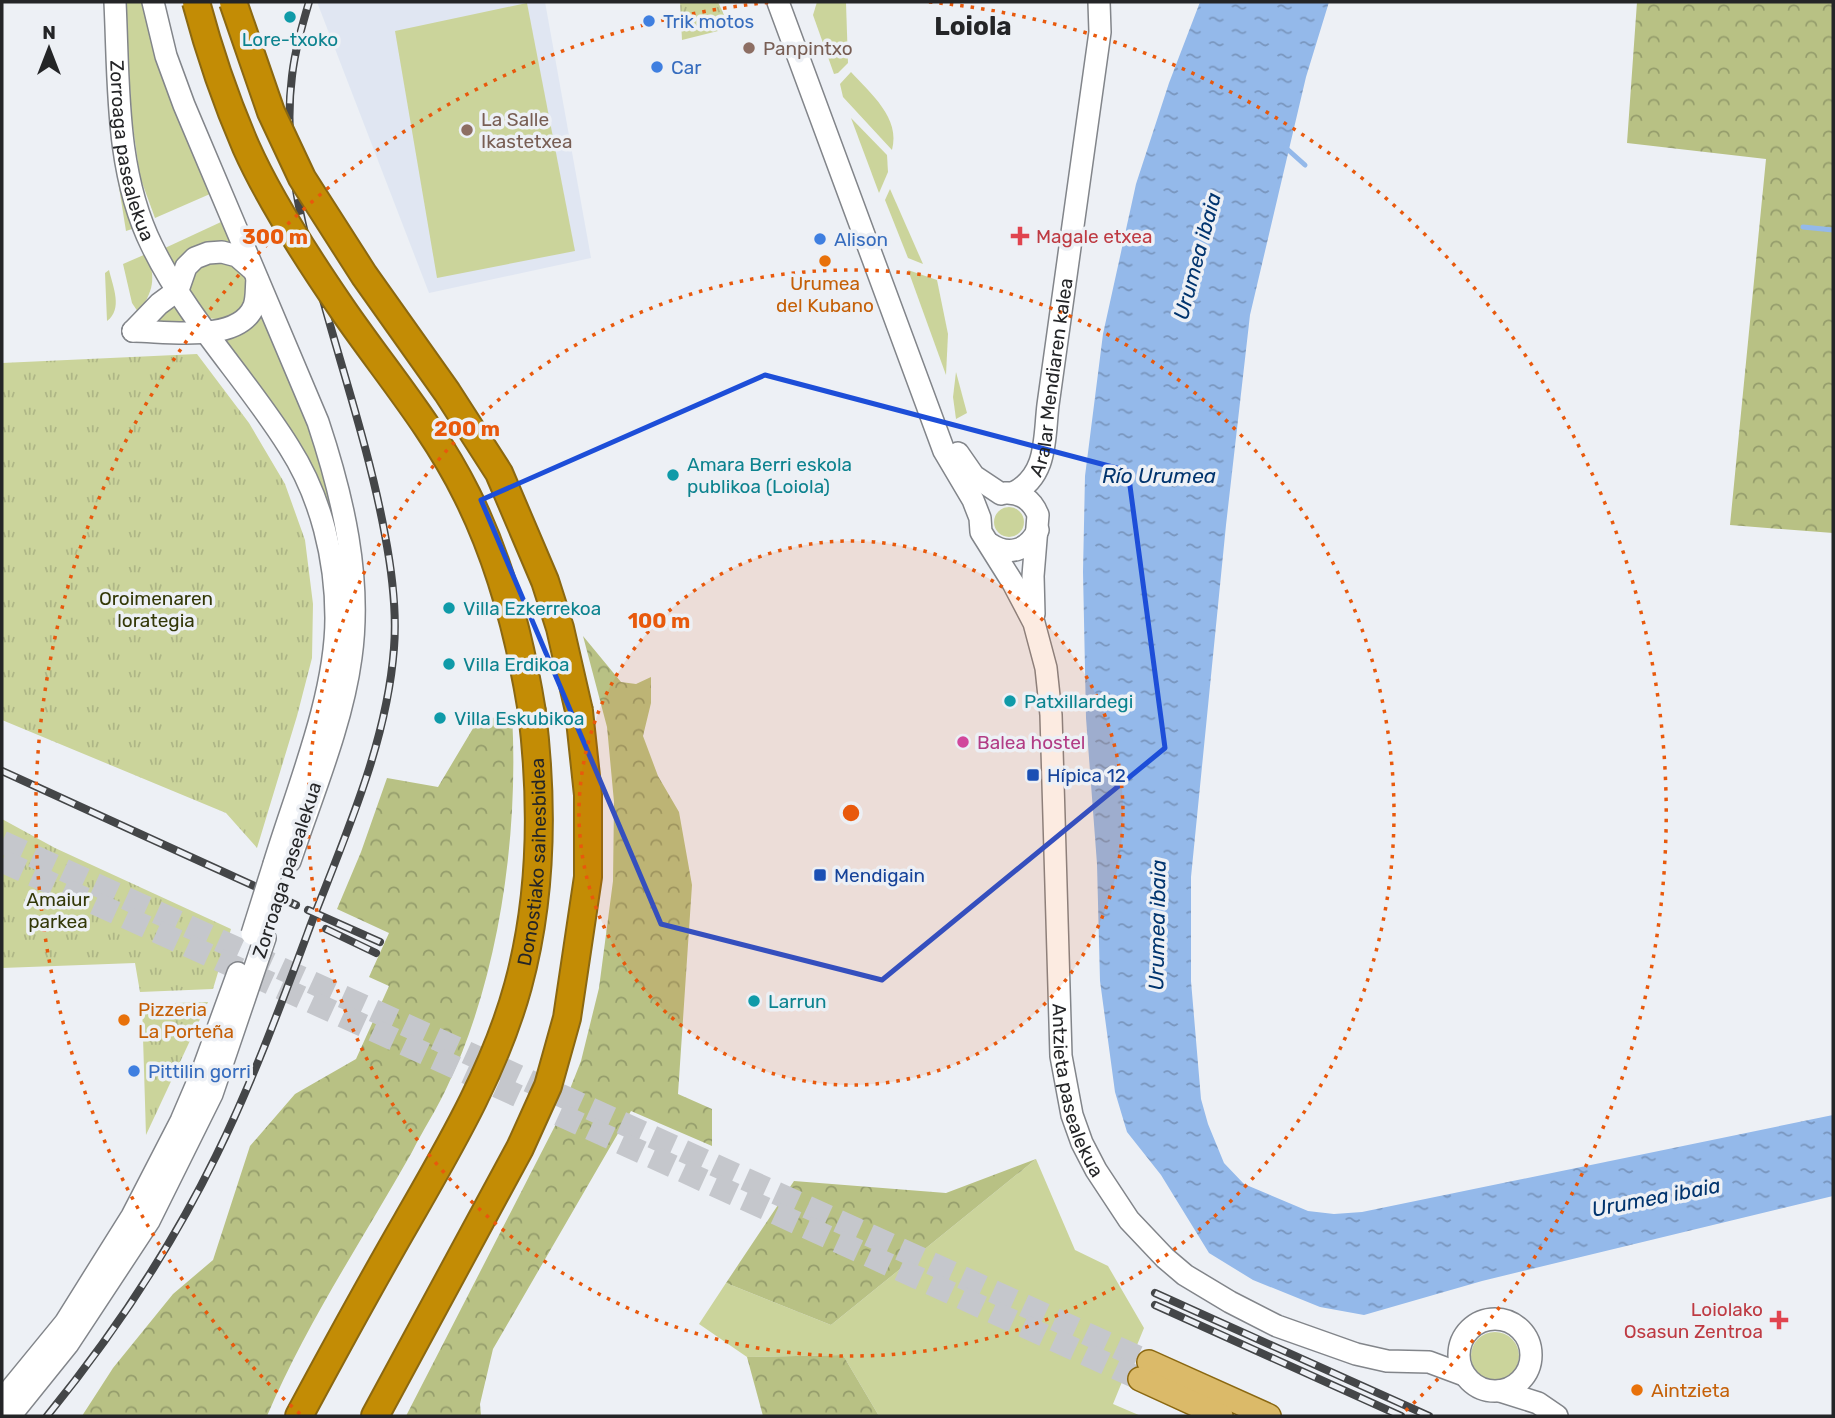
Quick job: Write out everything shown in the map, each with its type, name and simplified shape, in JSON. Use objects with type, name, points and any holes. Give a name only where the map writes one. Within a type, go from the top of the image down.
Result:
[{"type":"highway","name":"Donostiako saihesbidea","points":[[196,2],[220,79],[246,148],[307,256],[419,413],[467,495],[494,558],[522,652],[532,712],[540,790],[537,867],[529,934],[518,986],[497,1049],[466,1114],[299,1416]]},
{"type":"highway","points":[[233,2],[271,112],[302,178],[364,275],[447,392],[499,473],[545,581],[560,628],[579,711],[588,795],[587,877],[579,949],[567,1018],[548,1086],[514,1159],[375,1416]]},
{"type":"main road","name":"Zorroaga pasealekua","points":[[116,2],[122,134],[130,177],[152,246],[178,290]]},
{"type":"main road","name":"Zorroaga pasealekua","points":[[9,1416],[68,1343],[149,1221],[212,1094],[281,866],[340,709],[351,656],[354,606],[351,564],[344,516],[330,459],[318,422],[184,106],[166,56],[153,2]]},
{"type":"main road","points":[[778,2],[944,451],[973,500],[980,518],[981,532],[1013,583],[1034,624]]},
{"type":"main road","points":[[789,2],[956,447],[974,476],[1007,493],[1025,497],[1035,508],[1039,522],[1033,576],[1034,624]]},
{"type":"main road","name":"Aralar Mendiaren kalea","points":[[1007,493],[1029,484],[1035,477],[1043,454],[1100,32],[1099,2]]},
{"type":"main road","points":[[222,252],[237,256],[255,274],[256,301],[249,315],[230,329],[204,332],[133,331],[159,304],[178,290],[186,267],[195,258],[222,252]]},
{"type":"main road","points":[[178,290],[204,332]]},
{"type":"main road","name":"Zorroaga pasealekua","points":[[204,332],[269,416],[304,474],[326,536],[334,576],[336,618],[332,667],[281,866]]},
{"type":"main road","points":[[980,518],[989,500],[1007,493]]},
{"type":"main road","points":[[990,544],[997,549],[1014,551],[1029,544],[1038,530]]},
{"type":"main road","name":"Antzieta pasealekua","points":[[1034,624],[1046,668],[1051,715],[1060,1056],[1072,1115],[1096,1170],[1112,1196],[1147,1240],[1185,1275],[1208,1290],[1278,1326],[1346,1351],[1387,1361],[1416,1360],[1441,1365],[1464,1375]]},
{"type":"main road","name":"Zorroaga pasealekua","points":[[2,1401],[65,1323],[132,1216],[187,1109],[258,936]]},
{"type":"main road","points":[[1503,1319],[1524,1333],[1531,1348],[1531,1363],[1538,1386],[1553,1413],[1526,1398],[1476,1386],[1464,1375],[1459,1357],[1462,1339],[1475,1325],[1484,1320],[1503,1319]]},
{"type":"main road","name":"Antzieta pasealekua","points":[[1416,1360],[1441,1351],[1462,1339]]},
{"type":"main road","points":[[1500,1391],[1517,1385],[1531,1363]]},
{"type":"main road","points":[[1221,1416],[1145,1371],[1269,1416]]},
{"type":"highlighted area","points":[[765,375],[1128,471],[1165,748],[882,980],[661,924],[481,500]]},
{"type":"shaded area","name":"La Salle Ikastetxea","points":[[317,2],[545,2],[591,258],[429,293]]},
{"type":"green space","points":[[125,2],[144,2],[171,92],[210,194],[155,218],[140,177],[132,120]]},
{"type":"green space","points":[[680,2],[718,2],[730,28],[682,40]]},
{"type":"green space","points":[[817,2],[846,3],[848,63],[838,73],[834,74],[813,15]]},
{"type":"green space","points":[[1637,2],[1833,2],[1833,533],[1730,525],[1766,159],[1627,143]]},
{"type":"green space","name":"La Salle Ikastetxea","points":[[527,3],[575,251],[437,278],[395,31]]},
{"type":"green space","points":[[851,72],[875,97],[888,117],[894,138],[892,150],[843,97],[840,84]]},
{"type":"green space","points":[[851,118],[887,155],[888,172],[879,193]]},
{"type":"green space","points":[[117,175],[135,228],[126,231]]},
{"type":"green space","points":[[890,189],[923,264],[908,258],[885,200]]},
{"type":"green space","points":[[221,222],[234,248],[176,272],[165,248]]},
{"type":"green space","points":[[146,254],[152,270],[152,284],[138,312],[132,303],[123,264]]},
{"type":"green space","points":[[225,261],[238,269],[245,278],[249,289],[248,299],[243,308],[234,315],[223,319],[208,318],[189,289],[201,268]]},
{"type":"green space","points":[[109,270],[116,304],[107,321],[105,273]]},
{"type":"green space","points":[[908,270],[937,280],[948,334],[946,375]]},
{"type":"green space","points":[[174,305],[187,324],[153,321]]},
{"type":"green space","points":[[260,312],[311,429],[330,489],[340,542],[223,341],[247,331]]},
{"type":"green space","name":"Oroimenaren lorategia","points":[[197,354],[249,423],[285,484],[305,540],[313,604],[312,658],[257,848],[226,813],[2,720],[2,363]]},
{"type":"green space","points":[[956,372],[967,413],[956,419],[953,397]]},
{"type":"green space","points":[[1009,507],[1015,508],[1023,516],[1023,528],[1015,536],[1009,537],[1003,536],[995,528],[994,522],[995,516],[1003,508]]},
{"type":"green space","points":[[583,636],[621,682],[636,684],[651,677],[651,703],[643,736],[658,776],[679,812],[692,885],[678,1094],[712,1109],[712,1146],[631,1111],[493,1349],[480,1404],[481,1416],[406,1416],[557,1122],[581,1061],[599,988],[613,881],[614,802],[607,727]]},
{"type":"green space","points":[[512,715],[512,808],[502,905],[480,1000],[465,1045],[439,1103],[317,1315],[267,1416],[82,1416],[113,1368],[173,1294],[213,1260],[250,1146],[295,1094],[356,1059],[389,986],[369,977],[389,933],[337,909],[387,778],[438,787],[478,720]]},
{"type":"green space","name":"Amaiur parkea","points":[[2,819],[55,848],[231,929],[213,989],[140,992],[135,963],[2,968]]},
{"type":"green space","points":[[208,1002],[146,1135],[142,1004]]},
{"type":"green space","points":[[1036,1159],[1075,1250],[1108,1266],[1144,1328],[1113,1404],[1141,1416],[879,1416],[843,1355],[747,1357],[699,1324],[726,1283],[831,1325]]},
{"type":"green space","points":[[1036,1159],[831,1325],[726,1283],[794,1181],[946,1193]]},
{"type":"green space","points":[[1495,1332],[1512,1339],[1519,1356],[1512,1373],[1495,1380],[1478,1373],[1471,1356],[1478,1339]]},
{"type":"green space","points":[[843,1355],[879,1416],[763,1416],[747,1357]]},
{"type":"water","name":"Río Urumea","points":[[1200,2],[1329,2],[1306,77],[1250,315],[1191,877],[1191,981],[1201,1099],[1224,1163],[1244,1184],[1308,1211],[1334,1214],[1362,1212],[1833,1115],[1833,1196],[1482,1281],[1364,1315],[1320,1307],[1253,1280],[1209,1253],[1161,1175],[1127,1132],[1115,1092],[1100,981],[1097,864],[1086,718],[1083,572],[1085,476],[1103,334],[1136,184],[1169,83]]},
{"type":"waterway","points":[[1286,148],[1305,165]]},
{"type":"waterway","points":[[1803,227],[1833,230]]},
{"type":"tunnel","points":[[2,842],[1149,1362]]},
{"type":"tunnel","points":[[2,861],[1140,1379]]},
{"type":"railway","points":[[47,1416],[95,1354],[160,1258],[230,1128],[267,1041],[363,789],[390,684],[395,620],[385,535],[365,449],[309,251],[292,164],[292,76],[309,2]]},
{"type":"railway","points":[[2,771],[296,905]]},
{"type":"railway","points":[[308,910],[380,942]]},
{"type":"railway","points":[[326,929],[376,953]]},
{"type":"railway","points":[[1155,1293],[1429,1416]]},
{"type":"railway","points":[[1155,1305],[1401,1416]]},
{"type":"place","name":"Lore-txoko","points":[[290,17]]},
{"type":"place","name":"Trik motos","points":[[649,21]]},
{"type":"place","name":"Panpintxo","points":[[749,48]]},
{"type":"place","name":"Car","points":[[657,67]]},
{"type":"place","name":"La Salle Ikastetxea","points":[[467,130]]},
{"type":"place","name":"Magale etxea","points":[[1020,236]]},
{"type":"place","name":"Alison","points":[[820,239]]},
{"type":"place","name":"Urumea del Kubano","points":[[825,261]]},
{"type":"place","name":"Amara Berri eskola publikoa (Loiola)","points":[[673,475]]},
{"type":"place","name":"Villa Ezkerrekoa","points":[[449,608]]},
{"type":"place","name":"Villa Erdikoa","points":[[449,664]]},
{"type":"place","name":"Patxillardegi","points":[[1010,701]]},
{"type":"place","name":"Villa Eskubikoa","points":[[440,718]]},
{"type":"place","name":"Balea hostel","points":[[963,742]]},
{"type":"place","name":"Hípica 12","points":[[1033,775]]},
{"type":"place","name":"Mendigain","points":[[820,875]]},
{"type":"place","name":"Larrun","points":[[754,1001]]},
{"type":"place","name":"Pizzeria La Porteña","points":[[124,1020]]},
{"type":"place","name":"Pittilin gorri","points":[[134,1071]]},
{"type":"place","name":"Loiolako Osasun Zentroa","points":[[1779,1320]]},
{"type":"place","name":"Aintzieta","points":[[1637,1390]]},
{"type":"district","name":"Loiola","points":[[973,26]]},
{"type":"water label","name":"Urumea ibaia","points":[[1197,256]]},
{"type":"water label","name":"Urumea ibaia","points":[[1157,925]]},
{"type":"water label","name":"Urumea ibaia","points":[[1656,1197]]}]
